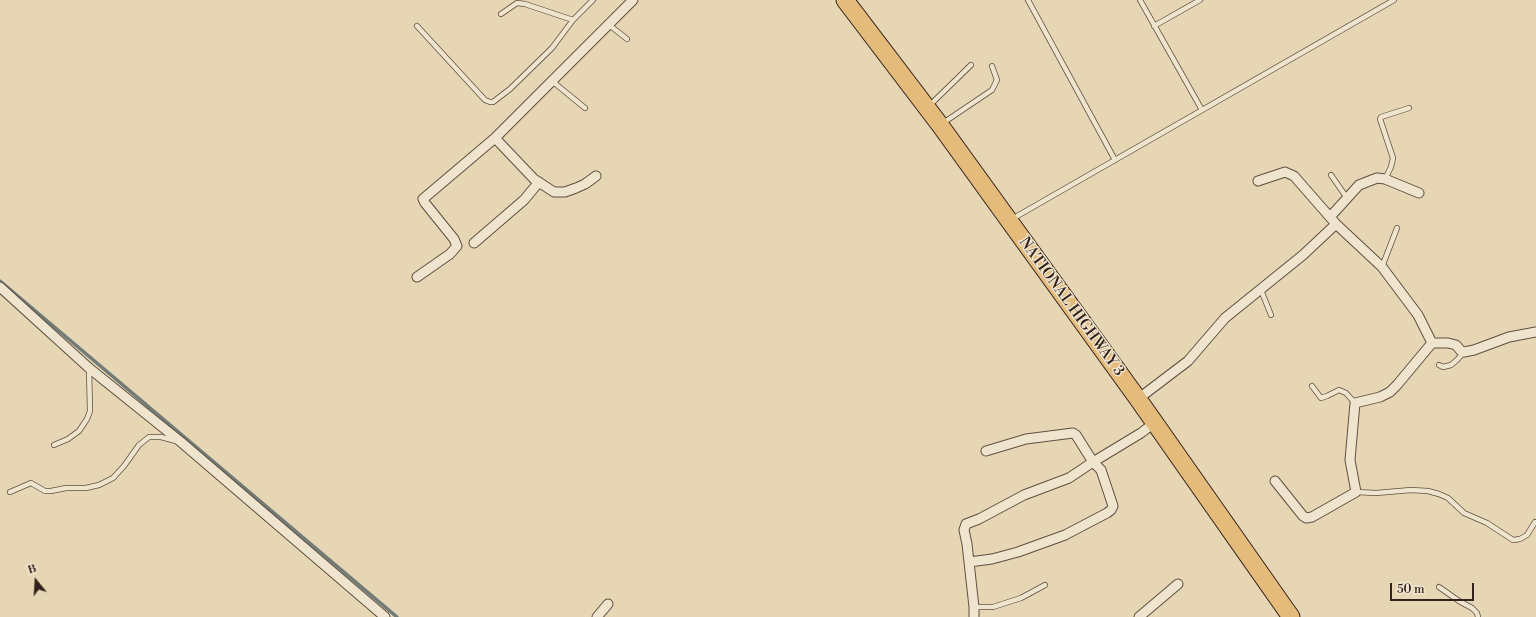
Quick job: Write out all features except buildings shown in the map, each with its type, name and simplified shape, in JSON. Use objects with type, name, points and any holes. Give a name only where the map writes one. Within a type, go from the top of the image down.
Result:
[{"type":"highway","name":"NATIONAL HIGHWAY 3","points":[[845,0],[928,108],[1008,221],[1138,399],[1291,617]]},
{"type":"street","points":[[417,277],[450,254],[456,249],[457,246],[454,239],[423,199],[495,138],[633,0]]},
{"type":"street","points":[[495,138],[519,164],[539,182],[554,192],[565,192],[585,184],[596,176]]},
{"type":"street","points":[[1258,181],[1285,172],[1294,176],[1333,220],[1382,267],[1418,316],[1432,343]]},
{"type":"street","points":[[1138,399],[1188,361],[1225,318],[1313,247],[1347,198],[1359,185],[1377,178],[1385,179],[1419,193]]},
{"type":"street","points":[[474,243],[524,200],[539,182]]},
{"type":"street","points":[[0,287],[89,368],[181,442],[385,617]]},
{"type":"street","points":[[1432,343],[1448,343],[1456,345],[1461,351],[1464,352],[1474,350],[1509,337],[1536,332]]},
{"type":"street","points":[[1276,481],[1306,518],[1312,517],[1356,492],[1350,460],[1355,403],[1380,397],[1390,392],[1432,343]]},
{"type":"street","points":[[974,617],[967,544],[964,530],[966,524],[979,520],[1024,495],[1069,478],[1141,433],[1154,423]]},
{"type":"street","points":[[968,562],[992,559],[1018,552],[1065,535],[1111,510],[1113,506],[1101,470],[1093,462],[1076,435],[1073,433],[1026,440],[986,451]]},
{"type":"street","points":[[1139,617],[1178,584]]},
{"type":"street","points":[[597,617],[608,604]]},
{"type":"lane","points":[[417,26],[485,100],[490,102],[497,99],[510,89],[552,48],[573,20],[593,0]]},
{"type":"lane","points":[[1028,0],[1115,160]]},
{"type":"lane","points":[[1140,0],[1202,110]]},
{"type":"lane","points":[[1154,26],[1200,0]]},
{"type":"lane","points":[[1008,221],[1394,0]]},
{"type":"lane","points":[[501,14],[517,3],[525,4],[573,20]]},
{"type":"lane","points":[[608,24],[628,39]]},
{"type":"lane","points":[[928,108],[971,65]]},
{"type":"lane","points":[[940,125],[992,90],[997,80],[992,66]]},
{"type":"lane","points":[[552,81],[585,108]]},
{"type":"lane","points":[[1385,179],[1391,167],[1393,158],[1380,119],[1381,117],[1408,108]]},
{"type":"lane","points":[[1331,175],[1347,198]]},
{"type":"lane","points":[[1382,267],[1397,228]]},
{"type":"lane","points":[[1261,290],[1271,315]]},
{"type":"lane","points":[[1439,366],[1443,367],[1451,365],[1464,352]]},
{"type":"lane","points":[[54,445],[68,439],[79,431],[87,419],[90,411],[89,368]]},
{"type":"lane","points":[[1312,386],[1320,398],[1339,390],[1346,393],[1355,403]]},
{"type":"lane","points":[[10,492],[31,483],[45,490],[51,491],[66,488],[86,488],[99,485],[113,478],[124,466],[136,448],[149,437],[161,437],[181,442]]},
{"type":"lane","points":[[1356,492],[1376,493],[1428,490],[1448,498],[1464,513],[1487,523],[1513,540],[1520,539],[1527,535],[1535,522]]},
{"type":"lane","points":[[974,607],[992,607],[1021,598],[1045,584]]},
{"type":"lane","points":[[1439,587],[1459,602],[1472,608],[1477,613],[1478,617]]},
{"type":"waterway","points":[[0,281],[397,617]]}]
